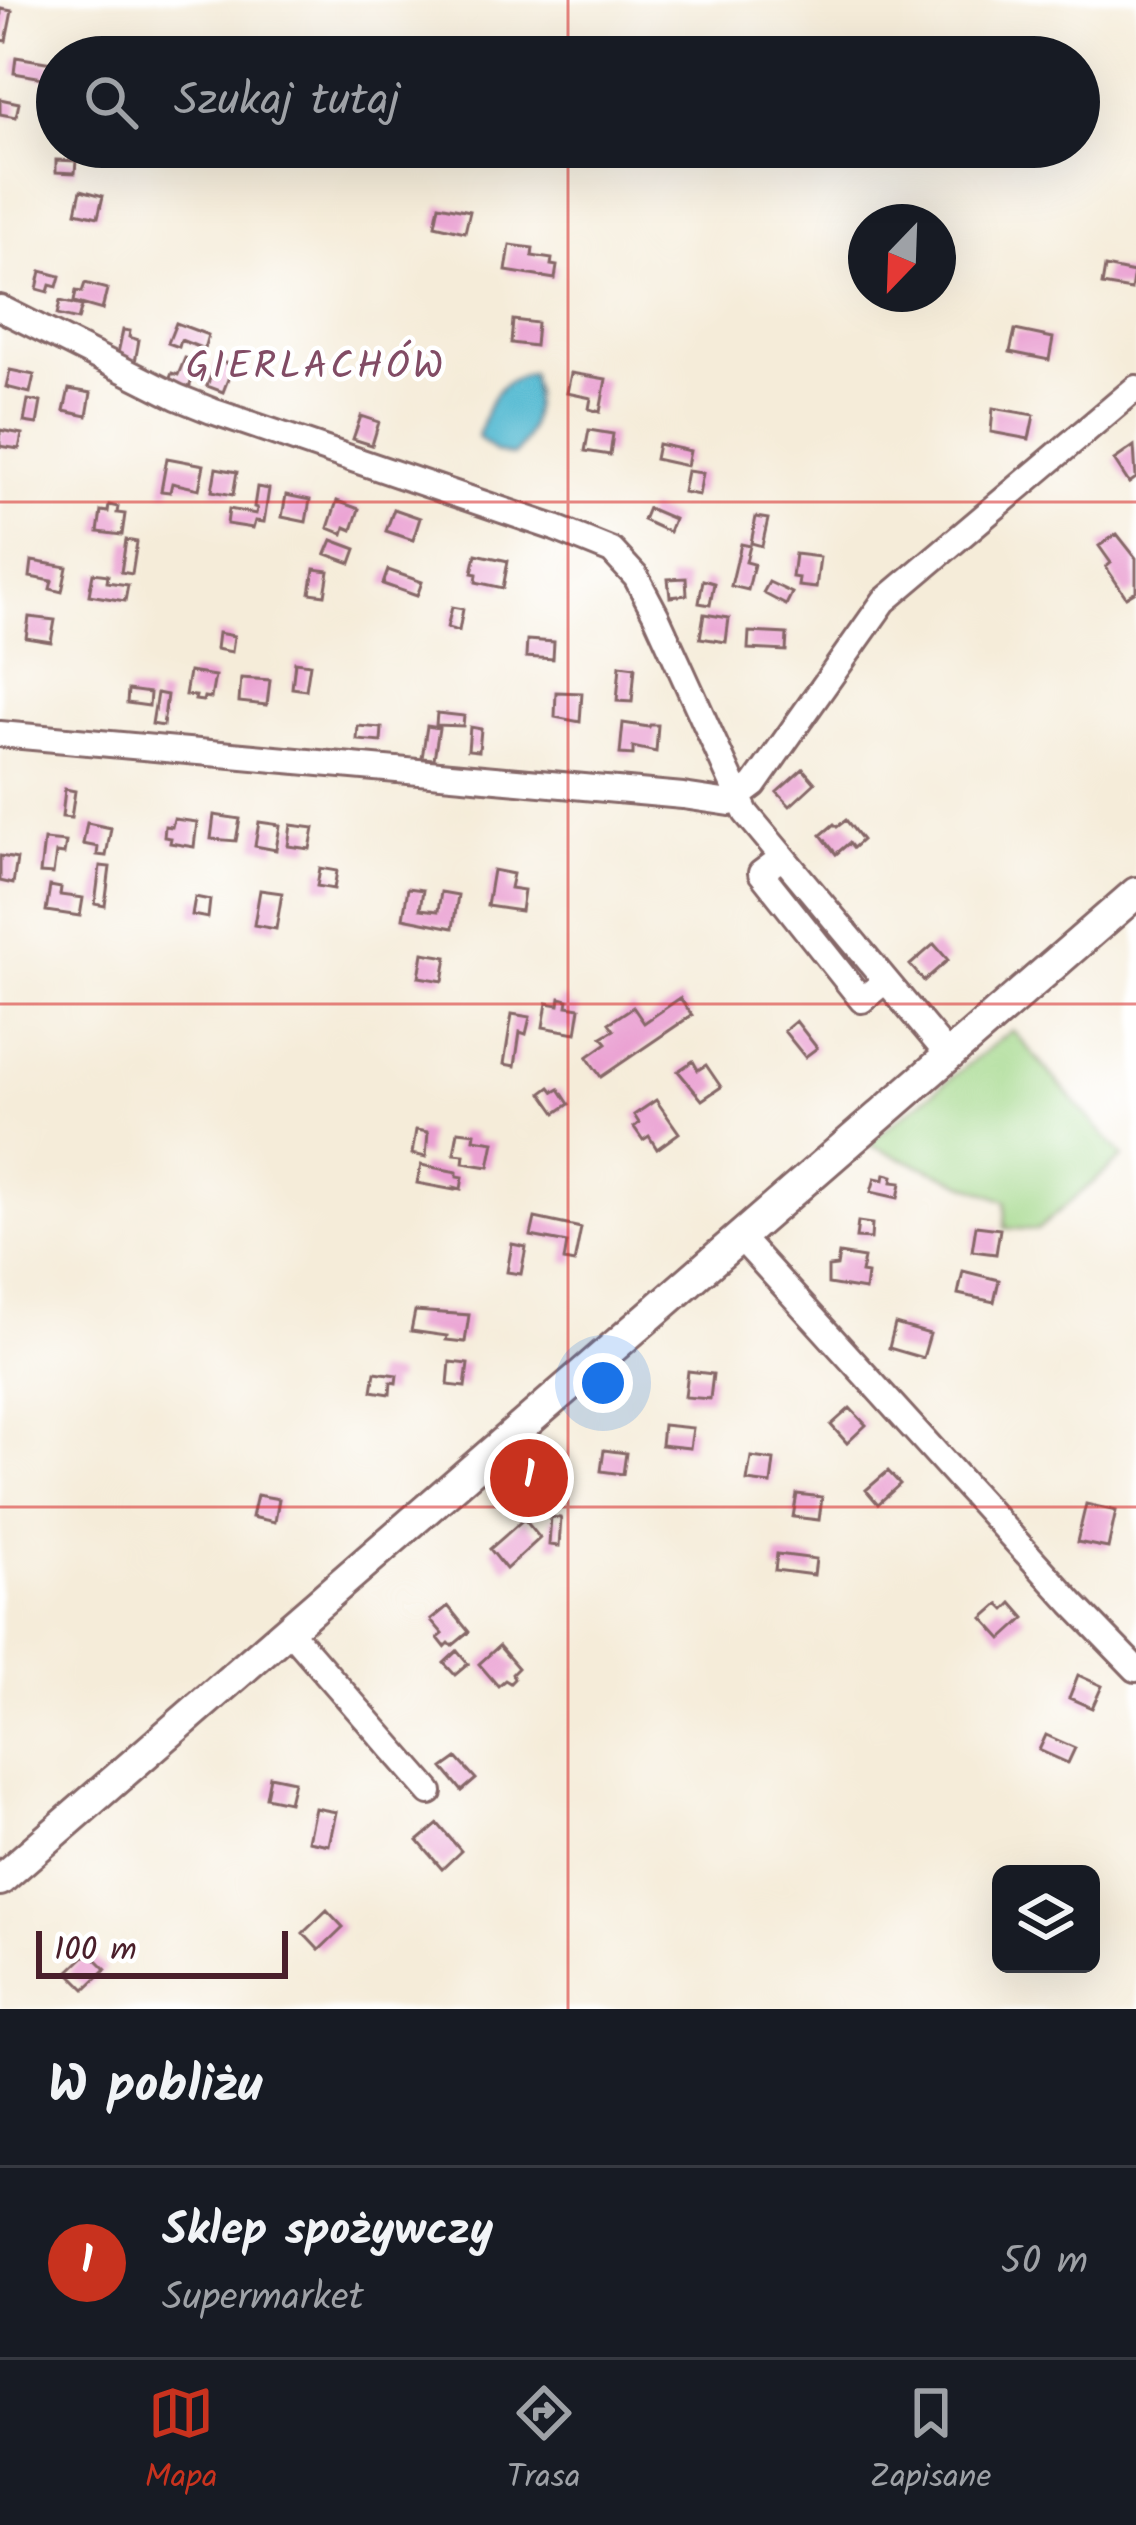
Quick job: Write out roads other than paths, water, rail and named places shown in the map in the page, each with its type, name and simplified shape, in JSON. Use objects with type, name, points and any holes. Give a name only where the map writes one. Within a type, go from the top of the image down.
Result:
[{"type":"main road","points":[[0,1880],[1136,893]]},
{"type":"street","points":[[0,308],[177,397],[612,551],[636,577],[656,615],[737,799],[781,858],[948,1054]]},
{"type":"street","points":[[0,734],[730,803],[754,784],[884,601],[1136,388]]},
{"type":"street","points":[[739,1236],[1136,1669]]},
{"type":"street","points":[[287,1628],[430,1792]]},
{"type":"water","points":[[531,373],[534,406],[525,439],[513,456],[495,452],[478,437],[489,405],[508,382]]},
{"type":"place","name":"Sklep spożywczy","points":[[529,1478]]},
{"type":"district","name":"GIERLACHÓW","points":[[316,364]]}]
